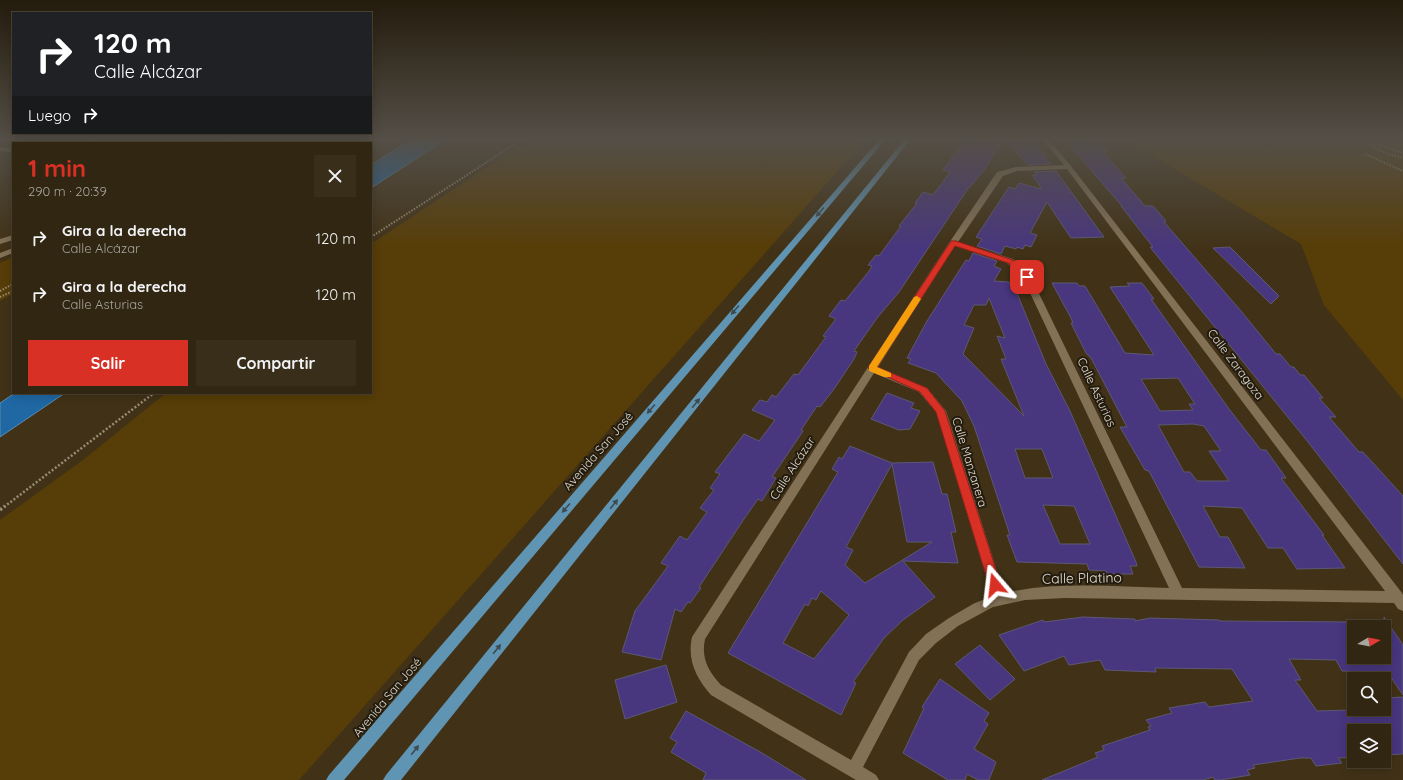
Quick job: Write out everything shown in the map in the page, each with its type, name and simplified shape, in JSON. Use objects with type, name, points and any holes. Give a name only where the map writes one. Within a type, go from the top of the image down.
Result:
[{"type":"main road","name":"Avenida San José","points":[[334,780],[851,176]]},
{"type":"main road","points":[[391,780],[878,176]]},
{"type":"street","name":"Calle Alcázar","points":[[871,780],[716,690],[705,679],[696,656],[696,647],[699,637],[953,243],[998,176]]},
{"type":"street","name":"Calle Zaragoza","points":[[1076,176],[1400,601]]},
{"type":"street","points":[[0,242],[12,237]]},
{"type":"street","name":"Calle Asturias","points":[[953,243],[1010,261],[1027,277],[1178,594]]},
{"type":"street","points":[[0,256],[12,250]]},
{"type":"street","name":"Calle Manzanera","points":[[872,368],[923,390],[941,411],[1000,600]]},
{"type":"street","name":"Calle Platino","points":[[854,770],[914,656],[924,644],[964,616],[1000,600],[1026,595],[1065,592],[1400,601]]},
{"type":"path","points":[[372,236],[465,176]]},
{"type":"path","points":[[0,291],[12,285]]},
{"type":"path","points":[[0,297],[12,291]]},
{"type":"path","points":[[0,510],[153,394]]},
{"type":"shaded area","points":[[473,176],[833,176],[299,780],[0,780],[0,520],[83,460],[165,394],[372,394],[372,243]]},
{"type":"shaded area","points":[[1187,176],[1403,176],[1403,400],[1324,305],[1301,244]]},
{"type":"shaded area","points":[[12,257],[12,295],[0,301],[0,263]]},
{"type":"water","points":[[372,176],[389,176],[372,187]]},
{"type":"water","points":[[14,394],[64,394],[0,437],[0,403]]},
{"type":"building","points":[[947,176],[979,176],[969,187],[899,292],[877,318],[854,351],[857,352],[854,359],[820,407],[817,406],[801,430],[803,431],[772,477],[776,478],[762,501],[758,499],[699,587],[701,588],[681,612],[675,609],[661,660],[622,652],[635,611],[668,566],[661,563],[680,536],[687,540],[707,512],[700,508],[714,490],[710,488],[720,474],[715,472],[744,434],[759,441],[775,420],[752,410],[760,400],[767,402],[772,395],[776,397],[794,374],[798,375],[826,337],[823,336],[836,319],[829,316],[841,300],[845,301],[870,270],[872,266],[868,265],[876,255],[879,256],[901,226],[899,226],[917,203],[915,203],[923,192],[933,195]]},
{"type":"building","points":[[1033,176],[1060,176],[1104,237],[1071,238],[1047,202],[1030,233],[1037,235],[1031,247],[1025,245],[1023,249],[1017,247],[1016,249],[1005,246],[1001,254],[977,246],[982,239],[976,237],[1009,187],[1015,189],[1019,183],[1042,189]]},
{"type":"building","points":[[1096,176],[1125,176],[1126,178],[1121,178],[1145,206],[1153,206],[1166,221],[1164,222],[1276,354],[1280,354],[1300,375],[1304,375],[1323,398],[1319,398],[1336,417],[1329,417],[1359,452],[1363,452],[1403,496],[1403,564],[1308,442],[1150,247],[1153,247],[1122,206]]},
{"type":"building","points":[[1230,247],[1279,296],[1271,304],[1213,248]]},
{"type":"building","points":[[973,253],[997,261],[994,266],[1001,269],[994,281],[1009,282],[1011,286],[1014,286],[1046,364],[1070,411],[1136,562],[1137,566],[1130,566],[1133,574],[1107,574],[1106,571],[1089,570],[1087,564],[1017,562],[1007,535],[1010,535],[974,426],[962,401],[936,373],[908,363],[911,359],[907,358],[927,321],[966,260],[969,261]],"holes":[[[989,298],[1005,338],[997,336],[1006,359],[1001,359],[1024,416],[963,354],[974,328],[964,325],[974,305],[986,305]],[[1015,449],[1042,449],[1053,478],[1025,478]],[[1043,505],[1074,506],[1090,544],[1060,544]]]},
{"type":"building","points":[[1052,283],[1077,283],[1079,286],[1085,286],[1125,353],[1154,355],[1110,287],[1130,286],[1127,283],[1142,283],[1154,299],[1151,299],[1229,409],[1261,450],[1266,450],[1286,478],[1281,478],[1324,535],[1322,535],[1345,568],[1297,569],[1283,548],[1268,548],[1242,508],[1203,506],[1220,537],[1228,537],[1245,568],[1199,567],[1149,471],[1145,470],[1120,427],[1127,427],[1091,358],[1086,353],[1071,323],[1073,323]],"holes":[[[1178,378],[1195,404],[1189,404],[1193,410],[1160,411],[1141,379]],[[1193,424],[1204,426],[1221,451],[1209,451],[1229,481],[1197,481],[1190,472],[1184,472],[1158,425]]]},
{"type":"building","points":[[887,393],[914,403],[911,408],[920,411],[910,429],[899,430],[871,419]]},
{"type":"building","points":[[850,446],[892,463],[933,462],[942,494],[947,494],[956,532],[951,532],[958,563],[903,561],[935,597],[903,620],[884,638],[853,682],[856,683],[841,715],[728,653],[838,472],[832,469],[839,457],[842,459]],"holes":[[[892,464],[907,542],[932,542],[865,583],[845,565],[853,550],[846,547]],[[821,591],[849,615],[814,659],[783,643],[805,604],[808,606],[812,598],[816,600]]]},
{"type":"building","points":[[1083,617],[1135,619],[1135,621],[1150,618],[1220,621],[1347,622],[1347,664],[1391,664],[1391,627],[1403,645],[1403,695],[1391,677],[1391,672],[1342,671],[1336,660],[1289,659],[1301,680],[1295,680],[1317,711],[1347,710],[1347,716],[1391,716],[1391,698],[1403,697],[1403,754],[1391,755],[1391,724],[1347,724],[1347,757],[1338,758],[1342,763],[1316,766],[1311,758],[1300,758],[1253,765],[1255,768],[1247,770],[1250,775],[1221,780],[1215,780],[1213,777],[1203,780],[1042,780],[1098,757],[1095,753],[1104,750],[1102,746],[1150,730],[1148,727],[1151,726],[1146,720],[1172,713],[1169,708],[1205,702],[1209,707],[1253,701],[1232,669],[1155,668],[1156,672],[1105,670],[1100,660],[1069,665],[1064,656],[1024,671],[999,635],[1043,620],[1044,622]]},
{"type":"building","points":[[980,645],[1015,679],[990,700],[955,664]]},
{"type":"building","points":[[666,665],[677,702],[625,719],[615,680]]},
{"type":"building","points":[[940,679],[989,713],[984,721],[988,724],[974,749],[996,762],[989,780],[978,780],[967,774],[965,780],[948,780],[903,753],[924,708],[922,707]]},
{"type":"building","points":[[686,711],[762,753],[806,780],[703,780],[706,773],[671,752],[677,742],[670,738]]},
{"type":"slow traffic","points":[[887,375],[872,368],[917,299]]},
{"type":"route","points":[[995,585],[941,411],[935,402],[923,390],[872,368],[953,243],[999,256],[1010,261],[1023,271],[1027,277]]}]
